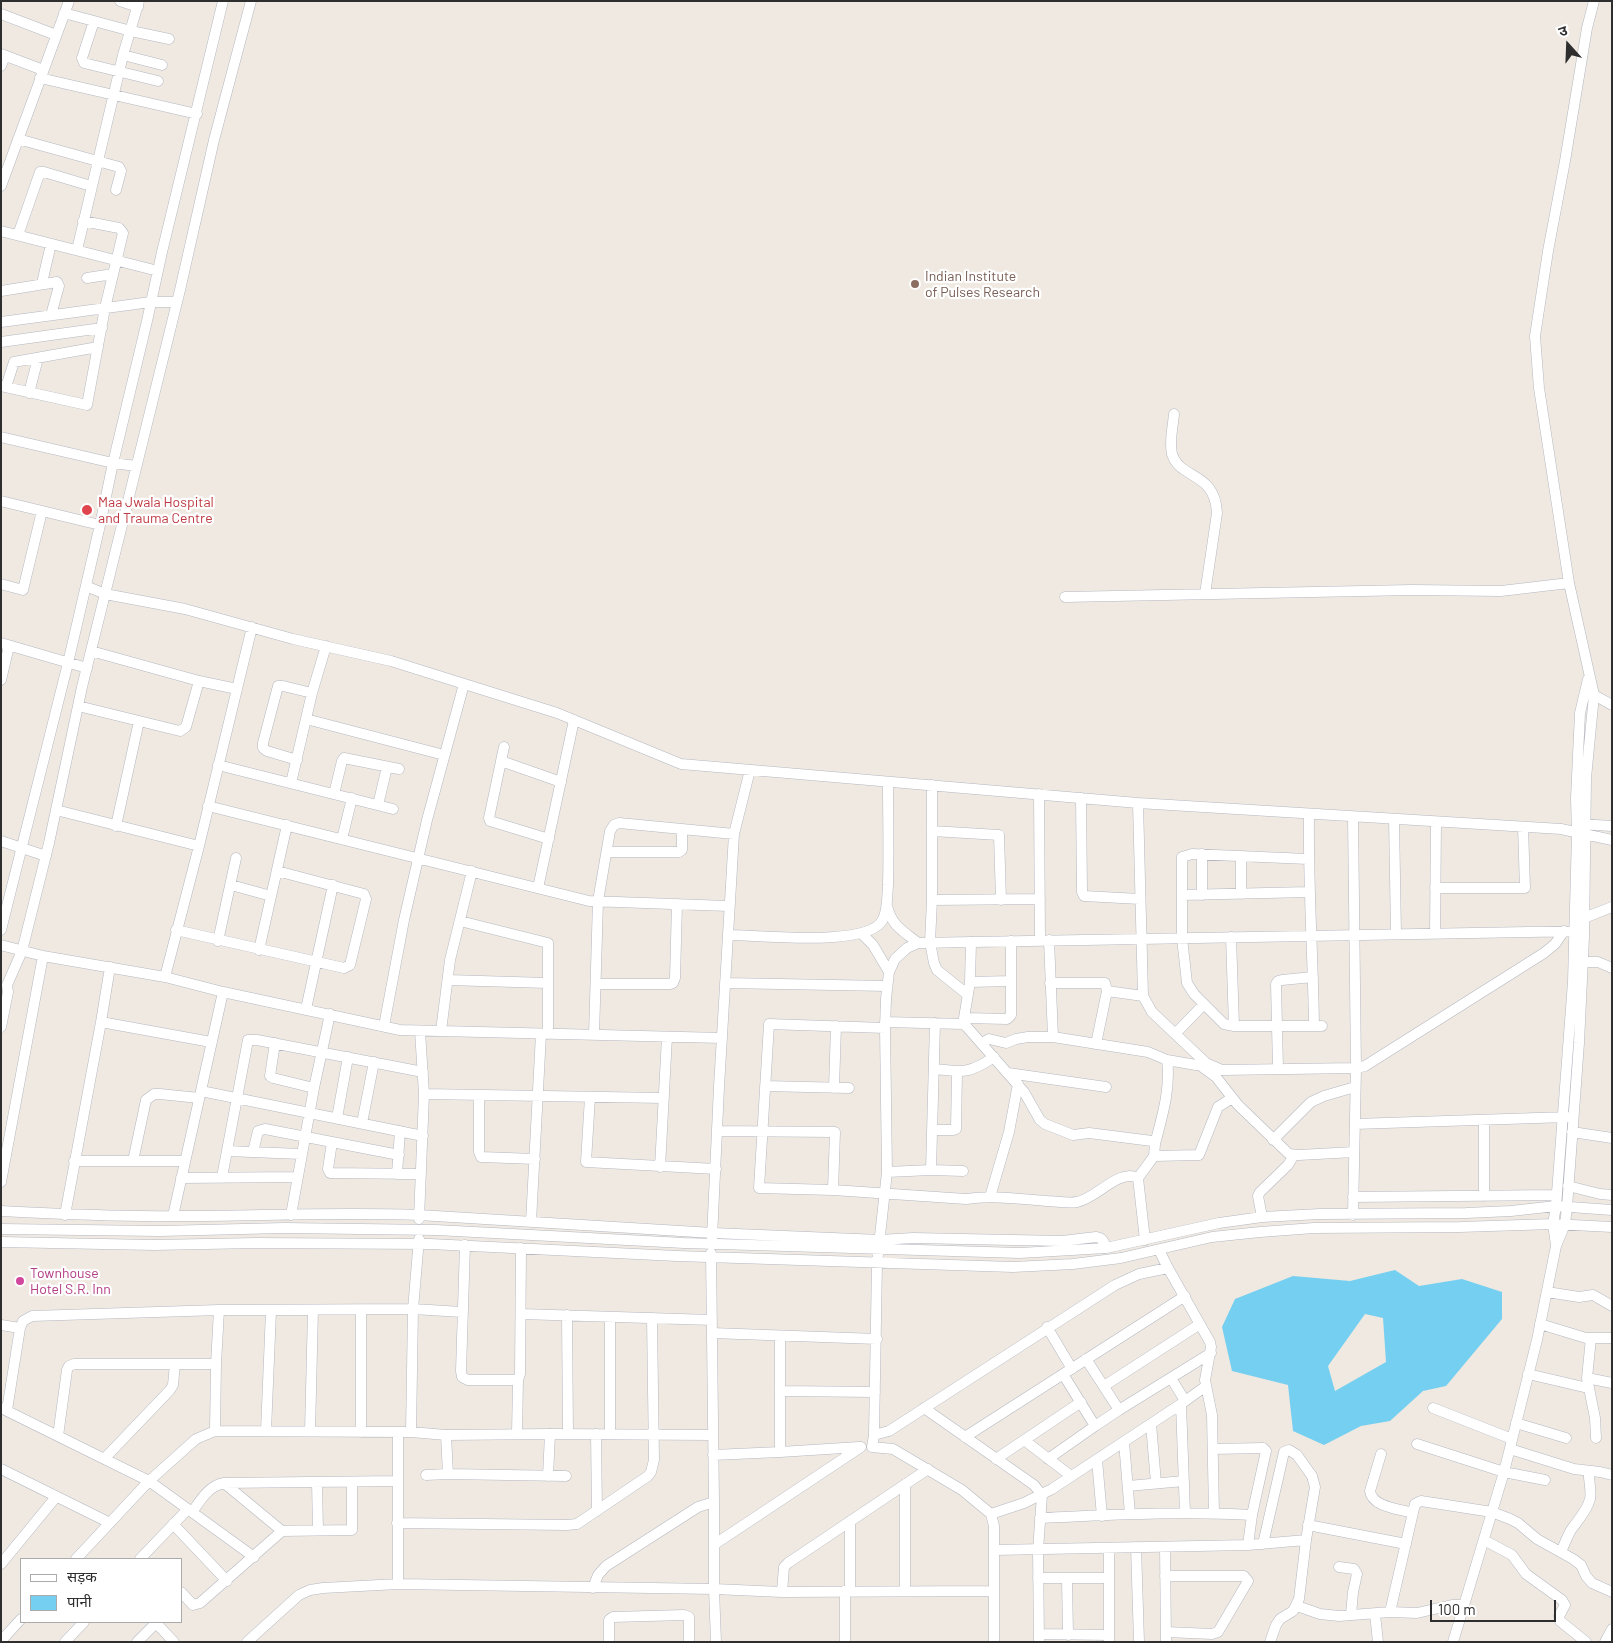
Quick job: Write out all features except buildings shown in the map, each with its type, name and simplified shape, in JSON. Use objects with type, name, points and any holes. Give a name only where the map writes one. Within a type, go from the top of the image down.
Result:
[{"type":"street","points":[[1,186],[6,156],[18,139],[69,1]]},
{"type":"street","points":[[77,250],[123,55],[138,4],[120,1]]},
{"type":"street","points":[[1,930],[68,663],[113,463],[223,1]]},
{"type":"street","points":[[1,1027],[4,987],[22,951],[46,856],[91,650],[177,302],[214,140],[251,1]]},
{"type":"street","points":[[1556,1246],[1553,1224],[1568,1186],[1572,1132],[1568,1117],[1574,931],[1581,829],[1594,695],[1569,583],[1541,398],[1535,336],[1548,251],[1594,1]]},
{"type":"street","points":[[64,13],[169,39]]},
{"type":"street","points":[[1,14],[56,35]]},
{"type":"street","points":[[94,21],[82,61],[84,63],[158,81]]},
{"type":"street","points":[[1,66],[3,55],[41,74],[113,96],[196,114]]},
{"type":"street","points":[[123,55],[162,65]]},
{"type":"street","points":[[18,139],[121,169],[116,190]]},
{"type":"street","points":[[18,235],[40,172],[91,186]]},
{"type":"street","points":[[83,221],[122,229],[105,308],[102,328],[86,405],[4,387],[14,362],[98,347]]},
{"type":"street","points":[[1,231],[158,271]]},
{"type":"street","points":[[42,284],[51,244]]},
{"type":"street","points":[[87,278],[113,274]]},
{"type":"street","points":[[1,291],[55,282],[58,284],[52,315]]},
{"type":"street","points":[[1,322],[151,302],[177,302]]},
{"type":"street","points":[[1,342],[102,328]]},
{"type":"street","points":[[30,392],[38,358]]},
{"type":"street","points":[[1174,414],[1172,449],[1175,459],[1186,471],[1209,487],[1216,502],[1218,513],[1205,594]]},
{"type":"street","points":[[1,437],[113,463],[136,466]]},
{"type":"street","points":[[1,501],[100,525]]},
{"type":"street","points":[[1,584],[23,590],[42,511]]},
{"type":"street","points":[[1065,597],[1412,590],[1501,591],[1569,583]]},
{"type":"street","points":[[86,586],[105,594],[185,609],[391,661],[557,712],[681,764],[1138,803],[1561,829],[1612,826]]},
{"type":"street","points":[[165,977],[252,627]]},
{"type":"street","points":[[1,680],[5,645],[87,668]]},
{"type":"street","points":[[291,782],[312,693],[326,646]]},
{"type":"street","points":[[91,650],[198,681],[237,689]]},
{"type":"street","points":[[1584,918],[1581,829],[1576,798],[1580,713],[1589,676]]},
{"type":"street","points":[[78,706],[183,730],[186,727],[198,681]]},
{"type":"street","points":[[384,1026],[418,858],[464,684]]},
{"type":"street","points":[[297,760],[267,751],[263,743],[278,686],[312,693]]},
{"type":"street","points":[[1594,695],[1612,705]]},
{"type":"street","points":[[306,719],[444,755]]},
{"type":"street","points":[[538,888],[574,720]]},
{"type":"street","points":[[116,826],[139,721]]},
{"type":"street","points":[[504,747],[489,818],[490,821],[549,839]]},
{"type":"street","points":[[334,794],[344,758],[399,769]]},
{"type":"street","points":[[501,761],[561,782]]},
{"type":"street","points":[[218,765],[393,809]]},
{"type":"street","points":[[378,805],[387,767]]},
{"type":"street","points":[[716,1642],[711,1258],[728,906],[734,834],[750,770]]},
{"type":"street","points":[[728,935],[829,938],[862,934],[876,928],[883,920],[887,903],[889,861],[888,782]]},
{"type":"street","points":[[932,785],[930,942],[934,966],[968,995]]},
{"type":"street","points":[[1038,794],[1040,900],[1050,983],[1053,1037]]},
{"type":"street","points":[[342,838],[352,798]]},
{"type":"street","points":[[1081,798],[1082,892],[1084,896],[1140,899]]},
{"type":"street","points":[[1138,803],[1143,996],[1152,1012],[1216,1077],[1232,1098],[1286,1152],[1294,1155],[1354,1152]]},
{"type":"street","points":[[208,806],[589,901],[728,906]]},
{"type":"street","points":[[56,810],[199,846]]},
{"type":"street","points":[[1308,858],[1202,854],[1182,857],[1182,938],[1187,983],[1190,989],[1224,1024],[1234,1026],[1318,1026],[1313,977],[1309,892],[1309,814]]},
{"type":"street","points":[[1353,816],[1356,1068],[1353,1215]]},
{"type":"street","points":[[1394,819],[1396,934]]},
{"type":"street","points":[[1435,933],[1436,822]]},
{"type":"street","points":[[594,1035],[598,901],[608,852],[610,831],[614,825],[619,823],[734,834]]},
{"type":"street","points":[[259,950],[287,825]]},
{"type":"street","points":[[1436,888],[1525,888],[1523,827]]},
{"type":"street","points":[[1581,829],[1612,840]]},
{"type":"street","points":[[608,852],[679,852],[682,850],[682,830]]},
{"type":"street","points":[[932,831],[999,835],[1000,900]]},
{"type":"street","points":[[1,841],[21,846],[46,856]]},
{"type":"street","points":[[1202,854],[1202,895]]},
{"type":"street","points":[[1241,856],[1241,894]]},
{"type":"street","points":[[218,940],[236,858]]},
{"type":"street","points":[[176,930],[344,968],[350,965],[366,899],[364,894],[277,871]]},
{"type":"street","points":[[441,1031],[450,960],[472,871]]},
{"type":"street","points":[[231,886],[271,896]]},
{"type":"street","points":[[306,1009],[333,886]]},
{"type":"street","points":[[1182,895],[1309,892]]},
{"type":"street","points":[[932,900],[1040,900]]},
{"type":"street","points":[[887,903],[890,918],[900,929],[918,943]]},
{"type":"street","points":[[596,984],[670,984],[673,982],[675,978],[677,904]]},
{"type":"street","points":[[982,1043],[989,1040],[1006,1043],[1023,1038],[1053,1037],[1148,1052],[1167,1060],[1203,1064],[1222,1070],[1356,1068],[1369,1064],[1544,953],[1574,931],[1584,918],[1612,907]]},
{"type":"street","points":[[460,920],[548,943],[544,1034],[538,1096],[531,1222]]},
{"type":"street","points":[[714,1544],[866,1447],[874,1435],[878,1263],[887,1172],[885,1025],[887,986],[889,972],[895,959],[908,948],[918,943],[930,942],[1574,931]]},
{"type":"street","points":[[1453,1642],[1504,1472],[1540,1324],[1556,1246],[1565,1224],[1560,1203],[1583,962],[1574,931]]},
{"type":"street","points":[[862,934],[873,945],[889,972]]},
{"type":"street","points":[[1231,937],[1234,1026]]},
{"type":"street","points":[[1011,941],[1012,1015],[1007,1019],[885,1025],[769,1024],[759,1188],[833,1190],[966,1199],[990,1197],[1072,1203],[1084,1201],[1125,1176],[1138,1178]]},
{"type":"street","points":[[971,942],[970,982],[964,1021],[1018,1084],[1040,1120],[1048,1126],[1074,1135],[1089,1133],[1148,1140],[1155,1144]]},
{"type":"street","points":[[1,945],[43,956],[165,977],[223,992],[400,1030],[722,1038]]},
{"type":"street","points":[[1,1182],[43,956]]},
{"type":"street","points":[[1583,962],[1609,963]]},
{"type":"street","points":[[65,1215],[110,967]]},
{"type":"street","points":[[1278,1068],[1276,984],[1278,981],[1313,977]]},
{"type":"street","points":[[448,980],[547,983]]},
{"type":"street","points":[[970,982],[1011,981]]},
{"type":"street","points":[[1050,983],[1101,982],[1106,986],[1107,991],[1096,1044]]},
{"type":"street","points":[[725,983],[887,986]]},
{"type":"street","points":[[1107,991],[1143,996]]},
{"type":"street","points":[[173,1216],[223,992]]},
{"type":"street","points":[[1175,1034],[1204,1004]]},
{"type":"street","points":[[290,1215],[330,1014]]},
{"type":"street","points":[[101,1022],[211,1042]]},
{"type":"street","points":[[931,1170],[935,1023]]},
{"type":"street","points":[[834,1088],[836,1026]]},
{"type":"street","points":[[411,1432],[413,1309],[419,1244],[424,1094],[420,1030]]},
{"type":"street","points":[[660,1167],[667,1037]]},
{"type":"street","points":[[222,1177],[248,1040],[275,1043],[423,1072]]},
{"type":"street","points":[[275,1043],[270,1076],[314,1088]]},
{"type":"street","points":[[337,1118],[348,1057]]},
{"type":"street","points":[[934,1069],[957,1072],[969,1071],[994,1057]]},
{"type":"street","points":[[1145,1240],[1138,1178],[1155,1152],[1168,1080],[1167,1060]]},
{"type":"street","points":[[362,1124],[374,1062]]},
{"type":"street","points":[[932,1130],[954,1130],[956,1128],[957,1072]]},
{"type":"street","points":[[1008,1073],[1106,1087]]},
{"type":"street","points":[[990,1197],[1009,1132],[1018,1084]]},
{"type":"street","points":[[765,1086],[849,1088]]},
{"type":"street","points":[[1273,1140],[1311,1102],[1324,1096],[1356,1087]]},
{"type":"street","points":[[133,1161],[146,1100],[149,1096],[160,1094],[200,1094],[237,1098],[423,1136]]},
{"type":"street","points":[[424,1094],[664,1098]]},
{"type":"street","points":[[479,1095],[479,1152],[481,1157],[535,1159]]},
{"type":"street","points":[[590,1097],[586,1162],[716,1169]]},
{"type":"street","points":[[1154,1156],[1199,1155],[1218,1108],[1221,1104],[1232,1098]]},
{"type":"street","points":[[1355,1124],[1568,1117]]},
{"type":"street","points":[[1484,1120],[1484,1196]]},
{"type":"street","points":[[253,1152],[256,1134],[261,1129],[399,1155]]},
{"type":"street","points":[[397,1174],[400,1131]]},
{"type":"street","points":[[717,1131],[836,1132],[833,1190]]},
{"type":"street","points":[[1572,1132],[1612,1138]]},
{"type":"street","points":[[332,1142],[328,1170],[330,1173],[421,1174]]},
{"type":"street","points":[[227,1151],[301,1154]]},
{"type":"street","points":[[1262,1217],[1258,1196],[1260,1192],[1288,1165],[1294,1155]]},
{"type":"street","points":[[74,1160],[184,1161]]},
{"type":"street","points":[[887,1172],[931,1170],[963,1172]]},
{"type":"street","points":[[181,1178],[297,1177]]},
{"type":"street","points":[[1568,1186],[1612,1195]]},
{"type":"street","points":[[1353,1197],[1484,1196],[1612,1210]]},
{"type":"street","points":[[1,1229],[160,1231],[284,1228],[419,1230],[880,1244],[1020,1253],[1106,1248],[1219,1223],[1262,1217],[1511,1212],[1560,1203]]},
{"type":"street","points":[[1,1211],[65,1215],[173,1216],[419,1214],[712,1238]]},
{"type":"street","points":[[1,1242],[154,1245],[256,1243],[419,1244],[711,1258],[1013,1267],[1073,1264],[1121,1258],[1212,1237],[1314,1228],[1553,1224],[1612,1227]]},
{"type":"street","points":[[465,1246],[462,1377],[468,1380],[518,1380]]},
{"type":"street","points":[[517,1434],[518,1380],[520,1374],[521,1248]]},
{"type":"street","points":[[1159,1250],[1210,1342],[1210,1354],[1206,1369],[1206,1386],[1212,1415],[1214,1513]]},
{"type":"street","points":[[874,1435],[889,1431],[1047,1327],[1120,1282],[1139,1274],[1168,1268]]},
{"type":"street","points":[[1547,1292],[1579,1297],[1593,1295],[1612,1306]]},
{"type":"street","points":[[965,1437],[1185,1296]]},
{"type":"street","points":[[254,1557],[149,1481],[4,1409],[23,1321],[32,1316],[219,1310],[413,1309],[462,1312]]},
{"type":"street","points":[[215,1431],[219,1310]]},
{"type":"street","points":[[266,1431],[271,1310]]},
{"type":"street","points":[[310,1431],[313,1310]]},
{"type":"street","points":[[361,1310],[361,1432]]},
{"type":"street","points":[[521,1314],[712,1320]]},
{"type":"street","points":[[567,1315],[568,1434]]},
{"type":"street","points":[[610,1317],[610,1434]]},
{"type":"street","points":[[397,1523],[577,1524],[648,1476],[654,1460],[652,1318]]},
{"type":"street","points":[[1104,1386],[1200,1324]]},
{"type":"street","points":[[1540,1324],[1591,1338],[1612,1338]]},
{"type":"street","points":[[1,1325],[20,1328]]},
{"type":"street","points":[[1047,1327],[1080,1402],[1095,1426]]},
{"type":"street","points":[[712,1333],[877,1339]]},
{"type":"street","points":[[780,1336],[780,1452]]},
{"type":"street","points":[[1591,1338],[1587,1383],[1595,1418],[1596,1438]]},
{"type":"street","points":[[1048,1459],[1119,1410],[1210,1354]]},
{"type":"street","points":[[1086,1359],[1119,1410]]},
{"type":"street","points":[[58,1436],[69,1366],[80,1363],[216,1364]]},
{"type":"street","points":[[104,1459],[170,1390],[173,1385],[175,1364]]},
{"type":"street","points":[[1528,1374],[1587,1383],[1612,1383]]},
{"type":"street","points":[[1171,1378],[1183,1402],[1185,1514]]},
{"type":"street","points":[[991,1514],[1042,1495],[1152,1424],[1206,1386]]},
{"type":"street","points":[[780,1391],[876,1392]]},
{"type":"street","points":[[996,1459],[1080,1402]]},
{"type":"street","points":[[924,1408],[1034,1485],[1042,1495],[1038,1550],[1039,1638],[1068,1634],[1109,1638],[1109,1548]]},
{"type":"street","points":[[1433,1408],[1511,1444],[1574,1469],[1612,1475]]},
{"type":"street","points":[[1516,1423],[1566,1438]]},
{"type":"street","points":[[1152,1424],[1156,1483]]},
{"type":"street","points":[[77,1558],[149,1481],[196,1439],[215,1431],[411,1432],[446,1435],[713,1435]]},
{"type":"street","points":[[398,1432],[398,1584]]},
{"type":"street","points":[[548,1476],[550,1434]]},
{"type":"street","points":[[596,1434],[597,1511]]},
{"type":"street","points":[[446,1435],[448,1474]]},
{"type":"street","points":[[1024,1440],[1072,1476]]},
{"type":"street","points":[[1124,1442],[1130,1514]]},
{"type":"street","points":[[1416,1444],[1504,1472],[1545,1480]]},
{"type":"street","points":[[713,1455],[866,1447],[893,1449],[962,1490],[991,1514],[994,1526],[994,1642]]},
{"type":"street","points":[[1213,1449],[1266,1449],[1252,1515],[1248,1545]]},
{"type":"street","points":[[1263,1544],[1284,1452],[1289,1450],[1297,1455],[1312,1476],[1314,1482],[1297,1606],[1294,1611],[1276,1624],[1270,1642]]},
{"type":"street","points":[[1381,1454],[1370,1496],[1377,1502],[1413,1513]]},
{"type":"street","points":[[1097,1460],[1102,1516]]},
{"type":"street","points":[[1,1469],[110,1523]]},
{"type":"street","points":[[782,1592],[785,1565],[928,1469]]},
{"type":"street","points":[[1561,1552],[1569,1534],[1581,1518],[1588,1504],[1590,1493],[1588,1483],[1589,1471]]},
{"type":"street","points":[[426,1475],[566,1476]]},
{"type":"street","points":[[146,1557],[173,1524],[190,1511],[208,1490],[213,1487],[224,1484],[397,1481]]},
{"type":"street","points":[[1128,1486],[1184,1481]]},
{"type":"street","points":[[316,1482],[318,1530]]},
{"type":"street","points":[[224,1484],[282,1531],[352,1530],[352,1482]]},
{"type":"street","points":[[905,1484],[905,1591]]},
{"type":"street","points":[[1,1564],[56,1497]]},
{"type":"street","points":[[1390,1612],[1414,1504],[1421,1501],[1492,1512],[1518,1523],[1537,1539],[1578,1562],[1592,1583],[1612,1592]]},
{"type":"street","points":[[593,1588],[598,1576],[606,1566],[698,1507],[714,1502]]},
{"type":"street","points":[[1040,1518],[1130,1514],[1214,1513],[1252,1515]]},
{"type":"street","points":[[845,1642],[850,1521]]},
{"type":"street","points":[[173,1524],[227,1581]]},
{"type":"street","points":[[1308,1525],[1406,1544]]},
{"type":"street","points":[[182,1593],[193,1605],[196,1605],[227,1581],[282,1531]]},
{"type":"street","points":[[994,1550],[1248,1545],[1306,1540]]},
{"type":"street","points":[[1484,1540],[1512,1555],[1526,1574],[1562,1600],[1565,1605],[1559,1616],[1560,1621],[1586,1642]]},
{"type":"street","points":[[1165,1546],[1165,1576],[1166,1637],[1218,1632],[1248,1581],[1244,1576],[1165,1576]]},
{"type":"street","points":[[1136,1547],[1139,1642]]},
{"type":"street","points":[[1339,1567],[1354,1569],[1357,1574],[1351,1615]]},
{"type":"street","points":[[1038,1578],[1108,1578]]},
{"type":"street","points":[[1068,1579],[1068,1634]]},
{"type":"street","points":[[247,1642],[299,1595],[310,1590],[324,1588],[398,1584],[714,1589],[782,1592],[993,1590]]},
{"type":"street","points":[[1297,1606],[1326,1615],[1351,1615],[1390,1612],[1418,1613],[1452,1605],[1464,1606]]},
{"type":"street","points":[[1375,1614],[1378,1642]]},
{"type":"street","points":[[609,1642],[610,1620],[613,1617],[684,1615],[689,1618],[690,1642]]},
{"type":"street","points":[[1,1641],[20,1620]]},
{"type":"street","points":[[65,1642],[83,1623]]},
{"type":"street","points":[[136,1642],[154,1623]]},
{"type":"street","points":[[156,1623],[174,1642]]},
{"type":"street","points":[[1605,1642],[1612,1629]]},
{"type":"water","points":[[1395,1270],[1419,1286],[1462,1279],[1502,1292],[1502,1319],[1446,1386],[1423,1391],[1390,1421],[1361,1426],[1324,1445],[1293,1431],[1288,1385],[1232,1371],[1222,1327],[1235,1299],[1293,1276],[1350,1281]],"holes":[[[1365,1314],[1383,1318],[1386,1362],[1335,1391],[1328,1366]]]},
{"type":"place","name":"Indian Institute of Pulses Research","points":[[915,284]]},
{"type":"place","name":"Maa Jwala Hospital and Trauma Centre","points":[[87,510]]},
{"type":"place","name":"Townhouse Hotel S.R. Inn","points":[[20,1281]]}]
